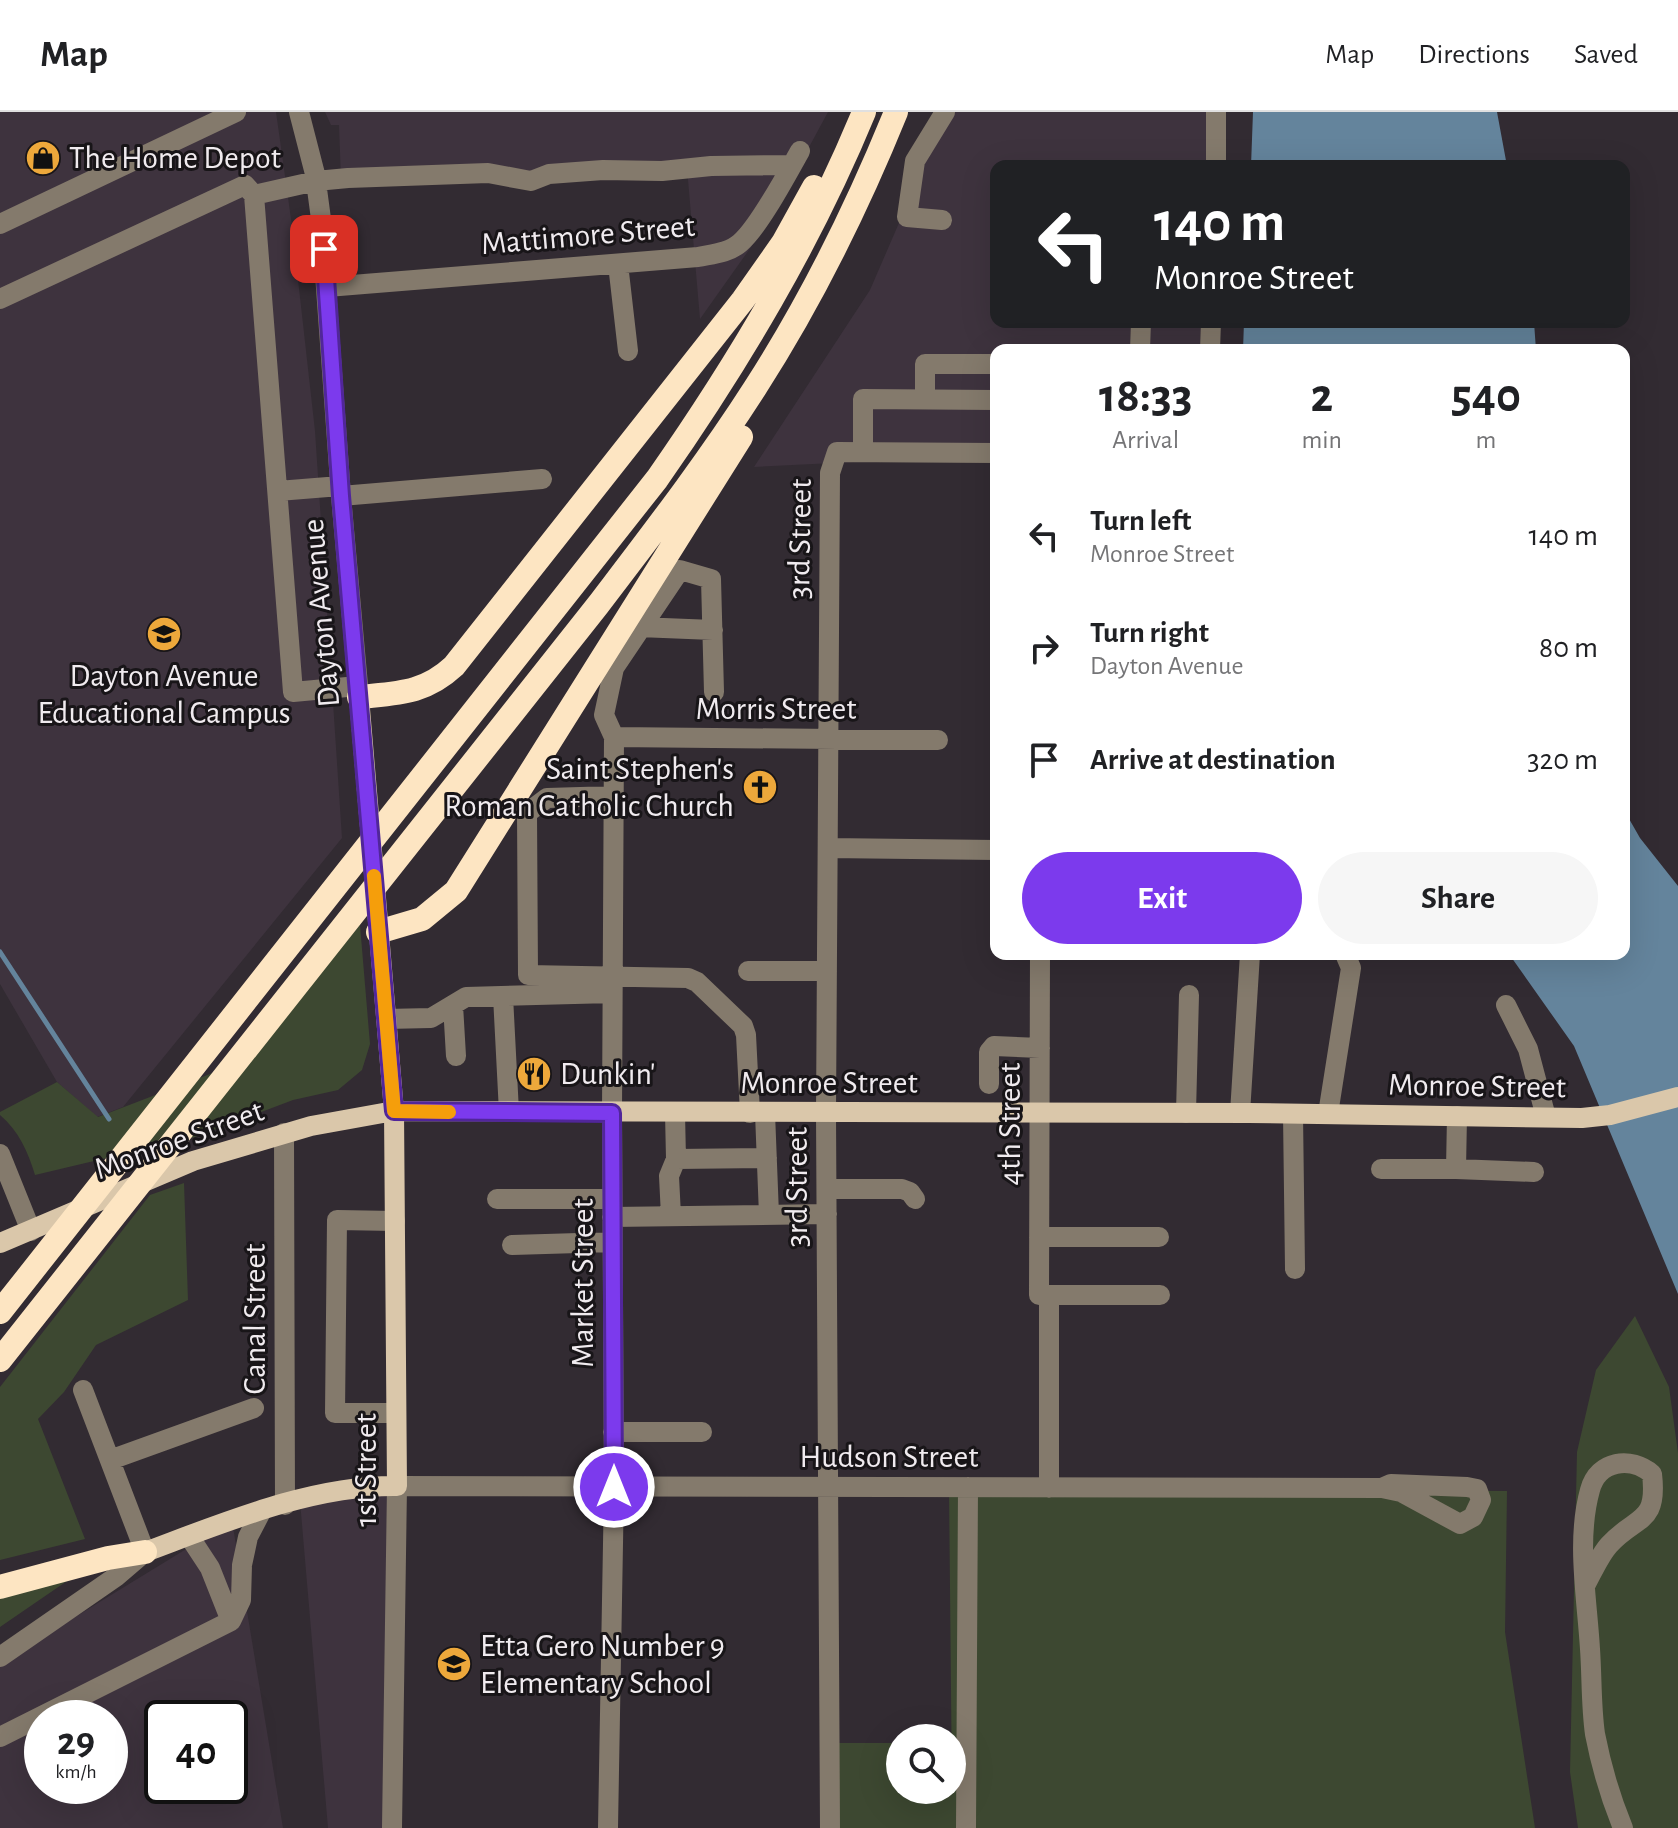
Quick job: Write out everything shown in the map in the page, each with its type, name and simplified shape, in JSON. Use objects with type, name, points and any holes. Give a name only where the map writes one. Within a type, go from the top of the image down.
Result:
[{"type":"highway","points":[[358,691],[409,692],[440,679],[454,666],[762,274],[802,211],[848,112]]},
{"type":"highway","points":[[0,1312],[600,554],[694,426],[788,273],[835,181],[864,112]]},
{"type":"highway","points":[[378,932],[422,919],[456,891],[468,874],[784,366],[845,249],[896,112]]},
{"type":"highway","points":[[0,1360],[598,605],[719,443],[814,287],[880,151]]},
{"type":"highway","points":[[0,1587],[108,1558],[145,1552]]},
{"type":"main road","name":"Dayton Avenue","points":[[358,691],[394,1111]]},
{"type":"main road","name":"Monroe Street","points":[[0,1243],[193,1161],[284,1133],[394,1111],[1240,1113],[1582,1118],[1610,1115],[1678,1097]]},
{"type":"main road","name":"1st Street","points":[[394,1111],[397,1486]]},
{"type":"main road","points":[[145,1552],[285,1505],[366,1485],[397,1486]]},
{"type":"street","points":[[0,224],[236,112]]},
{"type":"street","name":"Dayton Avenue","points":[[299,112],[316,181],[327,287],[358,691]]},
{"type":"street","points":[[942,220],[907,217],[915,161],[945,112]]},
{"type":"street","points":[[1216,112],[1216,160]]},
{"type":"street","name":"Mattimore Street","points":[[316,181],[488,173],[531,181],[549,174],[603,170],[662,171],[796,158],[740,243],[725,252],[698,257],[327,287]]},
{"type":"street","points":[[254,195],[316,181]]},
{"type":"street","points":[[0,299],[245,185],[254,195],[293,692],[358,691]]},
{"type":"street","points":[[618,264],[628,351]]},
{"type":"street","points":[[925,399],[925,364],[990,364]]},
{"type":"street","points":[[990,400],[863,399],[863,452],[990,453]]},
{"type":"street","name":"3rd Street","points":[[830,1828],[826,1114],[830,473],[837,452],[863,452]]},
{"type":"street","points":[[278,491],[341,491],[542,479]]},
{"type":"street","name":"Market Street","points":[[608,1828],[614,1487],[614,737],[604,715],[614,668],[680,570],[711,579],[713,630]]},
{"type":"street","points":[[639,627],[713,630],[714,692]]},
{"type":"street","name":"Morris Street","points":[[614,737],[938,740]]},
{"type":"street","points":[[612,985],[528,975],[527,813],[547,798],[614,796]]},
{"type":"street","points":[[828,848],[990,850]]},
{"type":"street","name":"4th Street","points":[[1040,960],[1039,1237],[1044,1295],[1049,1488]]},
{"type":"street","points":[[1240,1113],[1250,960]]},
{"type":"street","points":[[1328,1114],[1351,968],[1348,960]]},
{"type":"street","points":[[748,971],[827,971]]},
{"type":"street","points":[[386,1019],[431,1018],[466,997],[688,978],[717,1000],[743,1026],[767,1158],[769,1215]]},
{"type":"street","points":[[1186,1113],[1189,995]]},
{"type":"street","points":[[503,996],[509,1112]]},
{"type":"street","points":[[453,1005],[456,1056]]},
{"type":"street","points":[[1506,1005],[1528,1049],[1546,1117]]},
{"type":"street","points":[[989,1084],[989,1052],[994,1046],[1040,1048]]},
{"type":"street","points":[[671,1216],[669,1176],[676,1159],[675,1113]]},
{"type":"street","points":[[1293,1114],[1295,1269]]},
{"type":"street","points":[[1456,1169],[1457,1116]]},
{"type":"street","name":"Canal Street","points":[[284,1133],[285,1505]]},
{"type":"street","points":[[0,1154],[31,1231]]},
{"type":"street","points":[[676,1159],[767,1158]]},
{"type":"street","points":[[1381,1169],[1534,1172]]},
{"type":"street","points":[[827,1189],[902,1189],[910,1192],[915,1199]]},
{"type":"street","points":[[497,1199],[671,1216],[827,1214]]},
{"type":"street","points":[[395,1221],[337,1220],[335,1413],[396,1413]]},
{"type":"street","points":[[1039,1237],[1159,1237]]},
{"type":"street","points":[[512,1245],[612,1242]]},
{"type":"street","points":[[1044,1295],[1160,1295]]},
{"type":"street","points":[[0,1657],[117,1576],[145,1552],[83,1390]]},
{"type":"street","points":[[110,1460],[254,1408]]},
{"type":"street","points":[[613,1432],[702,1432]]},
{"type":"street","points":[[1586,1584],[1609,1545],[1646,1517],[1654,1496],[1652,1474],[1641,1465],[1629,1461],[1612,1464],[1590,1487],[1584,1535],[1586,1584],[1595,1734],[1623,1828]]},
{"type":"street","name":"Hudson Street","points":[[397,1486],[1382,1488]]},
{"type":"street","name":"1st Street","points":[[392,1828],[397,1486]]},
{"type":"street","points":[[966,1828],[968,1487]]},
{"type":"street","points":[[0,1737],[231,1621],[241,1600],[242,1565],[248,1537],[261,1512]]},
{"type":"street","points":[[189,1536],[210,1568],[231,1621]]},
{"type":"shaded area","name":"Dayton Avenue Educational Campus","points":[[0,112],[276,112],[315,431],[342,838],[123,1107],[97,1117],[57,1082],[0,984]]},
{"type":"shaded area","points":[[325,112],[828,112],[768,223],[700,319],[687,168],[341,179],[339,125],[331,125]]},
{"type":"shaded area","points":[[947,112],[1222,112],[1221,160],[990,160],[990,328],[1216,328],[1216,344],[990,344],[990,455],[754,467],[870,290]]},
{"type":"shaded area","points":[[399,1483],[399,1828],[328,1828],[300,1501]]},
{"type":"shaded area","points":[[232,1521],[283,1828],[0,1828],[0,1663]]},
{"type":"green space","points":[[360,925],[370,1044],[362,1070],[338,1090],[293,1100],[195,1137],[35,1175],[22,1142],[0,1112],[57,1082],[98,1117],[249,1059]]},
{"type":"green space","points":[[184,1183],[188,1300],[96,1345],[64,1392],[38,1419],[85,1539],[0,1560],[0,1387],[150,1195]]},
{"type":"green space","points":[[1635,1316],[1669,1387],[1678,1453],[1678,1828],[1578,1828],[1570,1772],[1577,1452],[1596,1370]]},
{"type":"green space","points":[[949,1487],[1507,1491],[1505,1632],[1535,1828],[833,1828],[834,1743],[886,1743],[886,1804],[966,1804],[966,1724],[951,1724]]},
{"type":"green space","points":[[86,1568],[0,1627],[0,1596]]},
{"type":"water","points":[[1253,112],[1497,112],[1506,160],[1251,160]]},
{"type":"water","points":[[1244,328],[1534,328],[1536,344],[1243,344]]},
{"type":"water","points":[[1630,820],[1678,886],[1678,1294],[1574,1046],[1513,960],[1630,960]]},
{"type":"waterway","points":[[0,952],[109,1119]]},
{"type":"slow traffic","points":[[374,876],[394,1111],[449,1112]]},
{"type":"place","name":"The Home Depot","points":[[43,158]]},
{"type":"place","name":"Dayton Avenue Educational Campus","points":[[164,634]]},
{"type":"place","name":"Saint Stephen's Roman Catholic Church","points":[[760,787]]},
{"type":"place","name":"Dunkin'","points":[[534,1074]]},
{"type":"place","name":"Etta Gero Number 9 Elementary School","points":[[454,1664]]},
{"type":"route","points":[[324,249],[341,496],[394,1111],[612,1113],[614,1487]]}]
